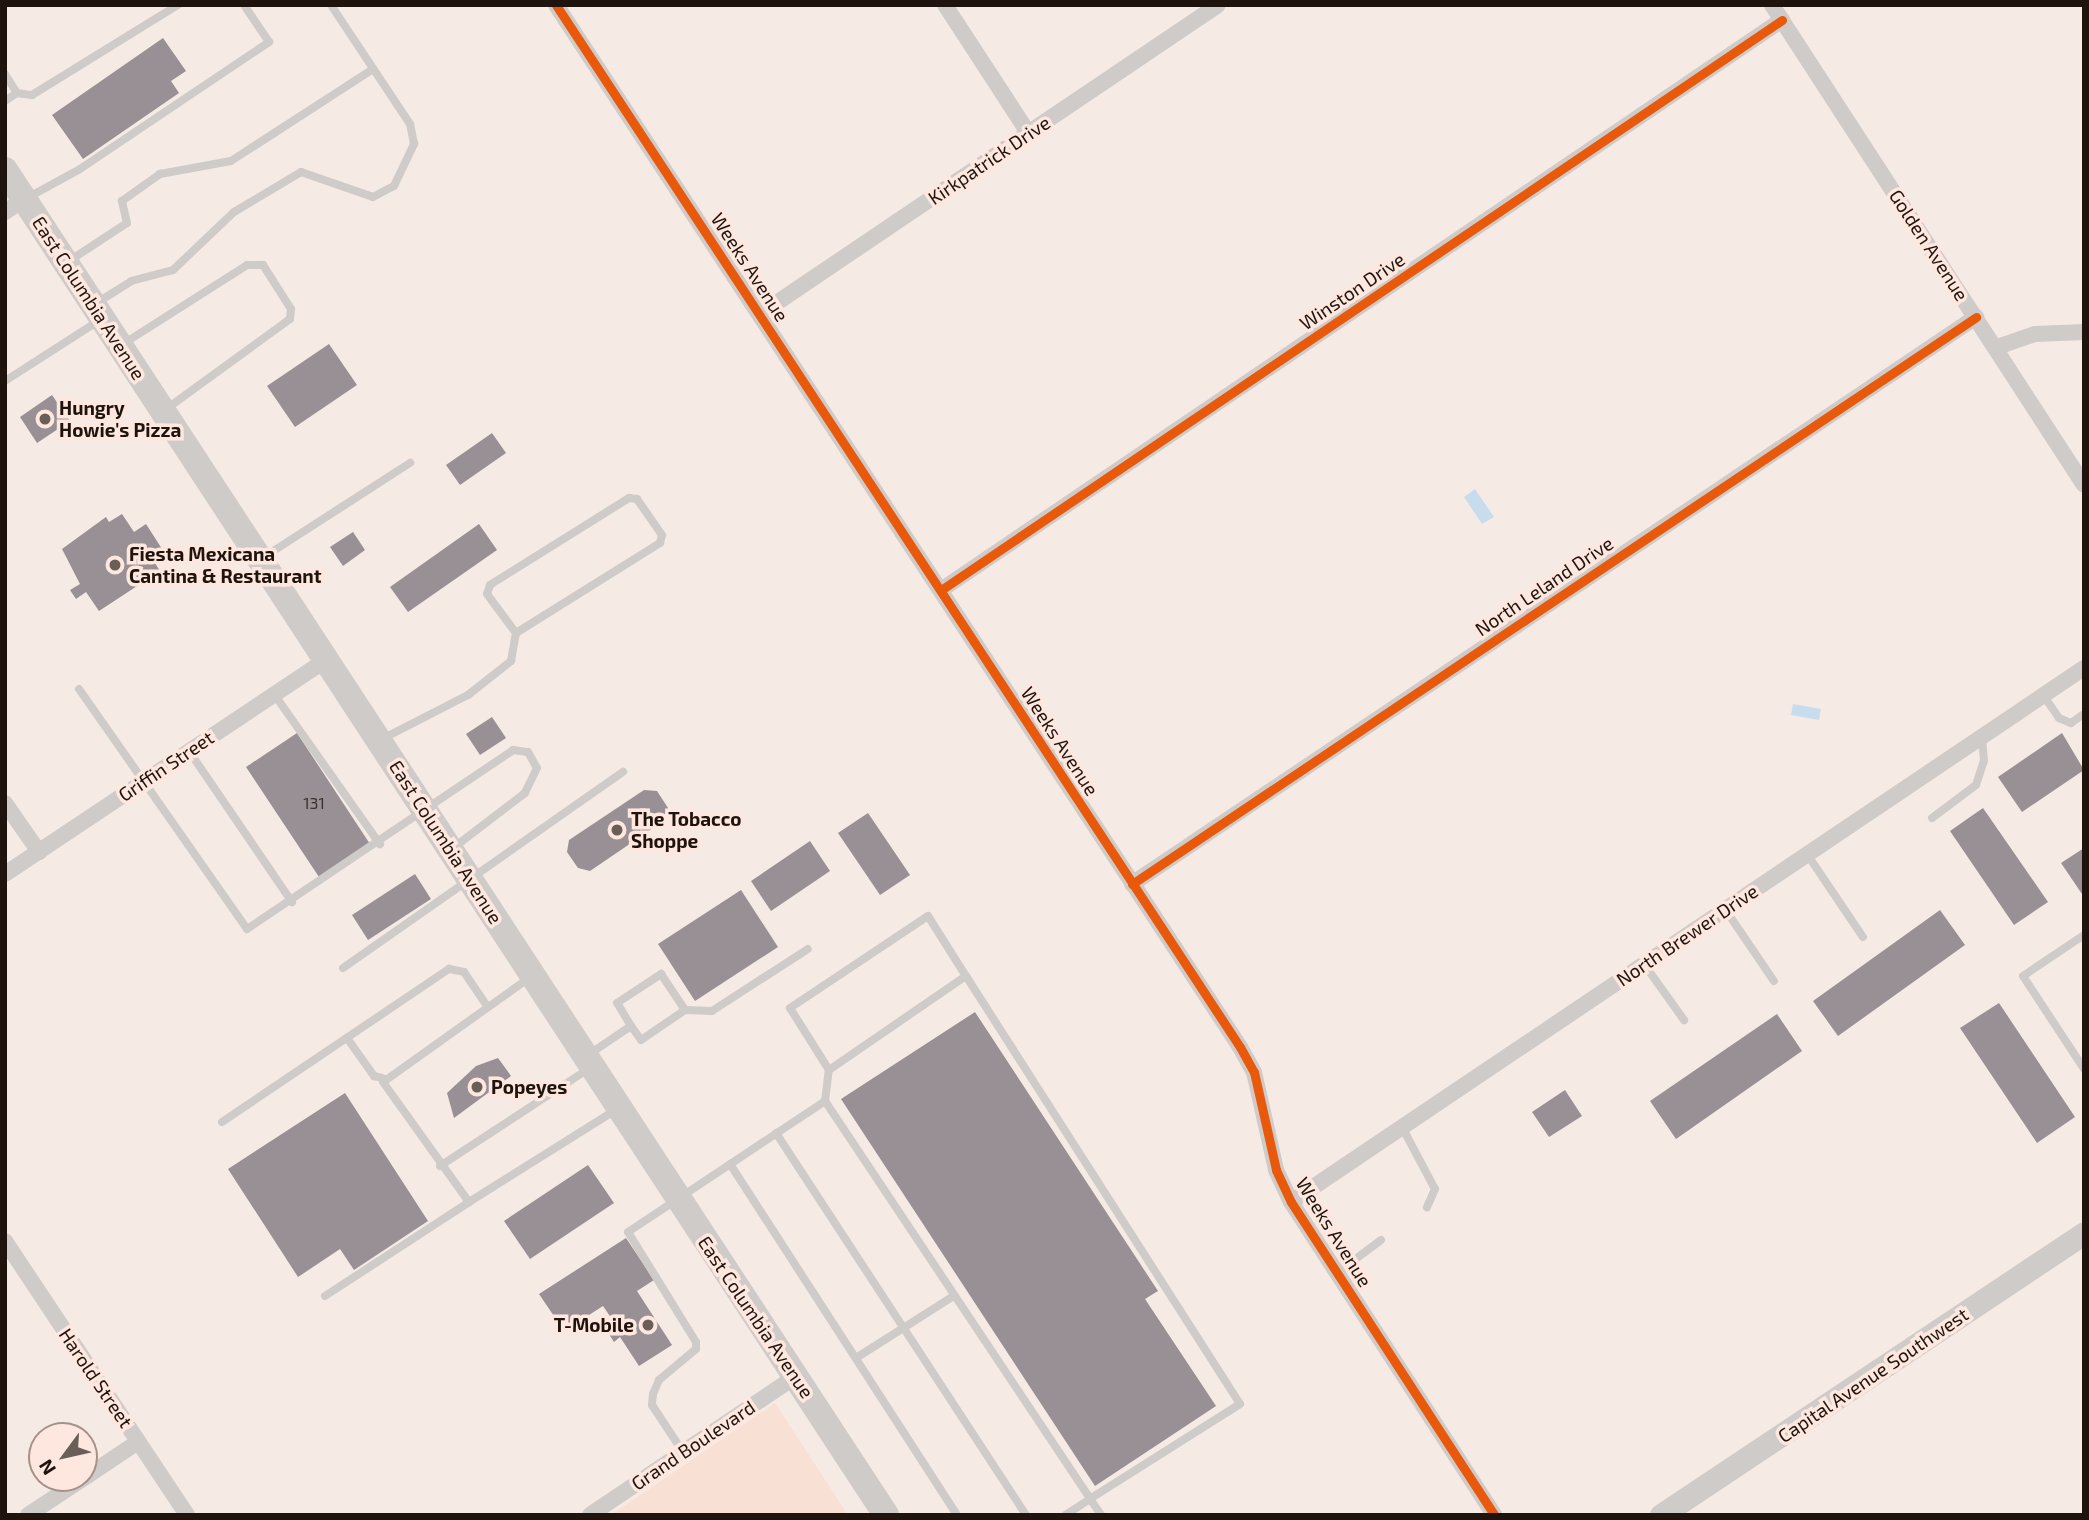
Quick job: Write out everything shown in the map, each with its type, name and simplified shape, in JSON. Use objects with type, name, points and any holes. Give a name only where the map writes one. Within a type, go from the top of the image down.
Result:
[{"type":"main road","name":"East Columbia Avenue","points":[[5,170],[15,205],[66,263],[886,1515]]},
{"type":"main road","name":"Capital Avenue Southwest","points":[[1673,1512],[2084,1233]]},
{"type":"street","name":"Weeks Avenue","points":[[556,5],[941,590],[1254,1073],[1276,1170],[1291,1202],[1494,1515]]},
{"type":"street","points":[[945,5],[1029,134]]},
{"type":"street","name":"Kirkpatrick Drive","points":[[760,314],[1218,5]]},
{"type":"street","name":"Golden Avenue","points":[[1772,5],[1997,347],[2084,485]]},
{"type":"street","name":"Winston Drive","points":[[941,590],[1782,20]]},
{"type":"street","name":"North Leland Drive","points":[[1132,884],[1976,317]]},
{"type":"street","points":[[1997,347],[2035,334],[2084,332]]},
{"type":"street","name":"Griffin Street","points":[[5,874],[327,659]]},
{"type":"street","name":"North Brewer Drive","points":[[1291,1202],[2084,668]]},
{"type":"street","points":[[5,803],[38,852]]},
{"type":"street","name":"Harold Street","points":[[5,1241],[187,1515]]},
{"type":"street","name":"Grand Boulevard","points":[[590,1515],[796,1376]]},
{"type":"street","points":[[98,1469],[138,1442]]},
{"type":"street","points":[[28,1515],[63,1492]]},
{"type":"lane","points":[[5,101],[18,93],[32,95],[178,5]]},
{"type":"lane","points":[[15,205],[80,169],[269,42],[244,5]]},
{"type":"lane","points":[[5,381],[98,312],[131,281],[173,270],[234,212],[301,172],[373,197],[394,186],[414,144],[410,124],[331,5]]},
{"type":"lane","points":[[66,263],[127,223],[122,201],[160,174],[232,161],[373,69]]},
{"type":"lane","points":[[5,74],[18,93]]},
{"type":"lane","points":[[120,345],[247,265],[263,265],[291,309],[290,319],[164,411]]},
{"type":"lane","points":[[261,558],[411,463]]},
{"type":"lane","points":[[380,740],[468,695],[511,661],[516,633],[487,594],[490,585],[629,498],[637,499],[662,535],[660,543],[516,633]]},
{"type":"lane","points":[[79,689],[247,929],[427,813],[513,750],[528,752],[535,762],[535,780],[525,793],[451,850]]},
{"type":"lane","points":[[274,694],[380,844]]},
{"type":"lane","points":[[2043,695],[2059,718],[2071,723],[2084,714]]},
{"type":"lane","points":[[1932,818],[1976,785],[1984,761],[1982,736]]},
{"type":"lane","points":[[189,751],[292,902]]},
{"type":"lane","points":[[343,968],[622,772]]},
{"type":"lane","points":[[1807,854],[1863,937]]},
{"type":"lane","points":[[1725,909],[1774,981]]},
{"type":"lane","points":[[1065,1515],[1090,1499],[1240,1404],[928,916],[790,1008],[829,1070],[825,1101],[952,1297],[1090,1499],[1101,1515]]},
{"type":"lane","points":[[2084,935],[2023,976],[2084,1069]]},
{"type":"lane","points":[[685,1010],[661,974],[617,1003],[640,1040],[685,1010],[712,1011],[808,949]]},
{"type":"lane","points":[[1644,964],[1684,1020]]},
{"type":"lane","points":[[222,1122],[449,969],[464,972],[487,1006]]},
{"type":"lane","points":[[383,1078],[533,975]]},
{"type":"lane","points":[[829,1070],[967,976]]},
{"type":"lane","points":[[440,1166],[589,1061],[631,1026]]},
{"type":"lane","points":[[347,1038],[374,1076],[383,1078],[440,1166],[469,1202]]},
{"type":"lane","points":[[682,1452],[652,1405],[653,1394],[659,1380],[696,1349],[696,1342],[628,1232],[825,1101]]},
{"type":"lane","points":[[325,1296],[619,1107]]},
{"type":"lane","points":[[1402,1127],[1435,1189],[1427,1207]]},
{"type":"lane","points":[[776,1133],[1026,1515]]},
{"type":"lane","points":[[730,1164],[957,1515]]},
{"type":"lane","points":[[1338,1273],[1381,1240]]},
{"type":"lane","points":[[856,1358],[952,1297]]},
{"type":"shaded area","points":[[775,1403],[848,1515],[611,1515]]},
{"type":"water","points":[[1475,489],[1494,517],[1482,524],[1464,497]]},
{"type":"water","points":[[1793,704],[1821,709],[1819,720],[1791,715]]},
{"type":"building","points":[[163,38],[186,71],[171,81],[179,93],[83,159],[52,115]]},
{"type":"building","points":[[329,344],[357,385],[295,427],[267,386]]},
{"type":"building","name":"Hungry Howie's Pizza","points":[[52,395],[70,421],[37,443],[20,417]]},
{"type":"building","points":[[492,433],[506,453],[460,485],[446,465]]},
{"type":"building","name":"Fiesta Mexicana Cantina & Restaurant","points":[[122,514],[134,532],[146,524],[164,552],[153,560],[160,571],[99,611],[86,592],[76,599],[70,590],[80,584],[62,549],[106,517],[109,522]]},
{"type":"building","points":[[479,524],[497,550],[408,612],[390,587]]},
{"type":"building","points":[[353,532],[365,550],[343,566],[330,547]]},
{"type":"building","points":[[492,717],[506,738],[480,755],[466,734]]},
{"type":"building","points":[[297,733],[370,844],[319,877],[246,767]]},
{"type":"building","points":[[2062,733],[2084,770],[2022,812],[1998,777]]},
{"type":"building","name":"The Tobacco Shoppe","points":[[644,790],[657,791],[668,808],[665,820],[590,871],[578,868],[567,852],[569,840]]},
{"type":"building","points":[[1983,808],[2048,902],[2014,925],[1950,831]]},
{"type":"building","points":[[868,813],[910,875],[880,895],[838,833]]},
{"type":"building","points":[[810,841],[830,871],[771,911],[751,881]]},
{"type":"building","points":[[2084,848],[2084,897],[2061,863]]},
{"type":"building","points":[[415,874],[431,899],[368,940],[352,915]]},
{"type":"building","points":[[741,890],[778,947],[695,1001],[658,944]]},
{"type":"building","points":[[1940,910],[1965,945],[1838,1036],[1813,1001]]},
{"type":"building","points":[[1999,1003],[2075,1117],[2037,1143],[1960,1028]]},
{"type":"building","points":[[975,1012],[1158,1291],[1145,1299],[1216,1406],[1095,1486],[841,1099]]},
{"type":"building","points":[[1777,1014],[1802,1051],[1676,1139],[1650,1101]]},
{"type":"building","name":"Popeyes","points":[[498,1058],[511,1076],[454,1118],[447,1093],[476,1066]]},
{"type":"building","points":[[1565,1090],[1582,1116],[1549,1137],[1532,1112]]},
{"type":"building","points":[[345,1093],[428,1221],[354,1270],[340,1249],[298,1277],[228,1169]]},
{"type":"building","points":[[588,1165],[614,1203],[530,1259],[504,1221]]},
{"type":"building","points":[[626,1238],[654,1280],[637,1291],[672,1345],[639,1366],[620,1337],[614,1342],[607,1331],[616,1325],[603,1306],[564,1331],[539,1294]]},
{"type":"cycle path","points":[[556,5],[1240,1047],[1254,1072],[1276,1170],[1291,1202],[1494,1515]]},
{"type":"cycle path","points":[[941,590],[1782,20]]},
{"type":"cycle path","points":[[1132,884],[1976,317]]},
{"type":"place","name":"Hungry Howie's Pizza","points":[[45,419]]},
{"type":"place","name":"Fiesta Mexicana Cantina & Restaurant","points":[[115,565]]},
{"type":"place","name":"The Tobacco Shoppe","points":[[617,830]]},
{"type":"place","name":"Popeyes","points":[[477,1087]]},
{"type":"place","name":"T-Mobile","points":[[648,1325]]}]
